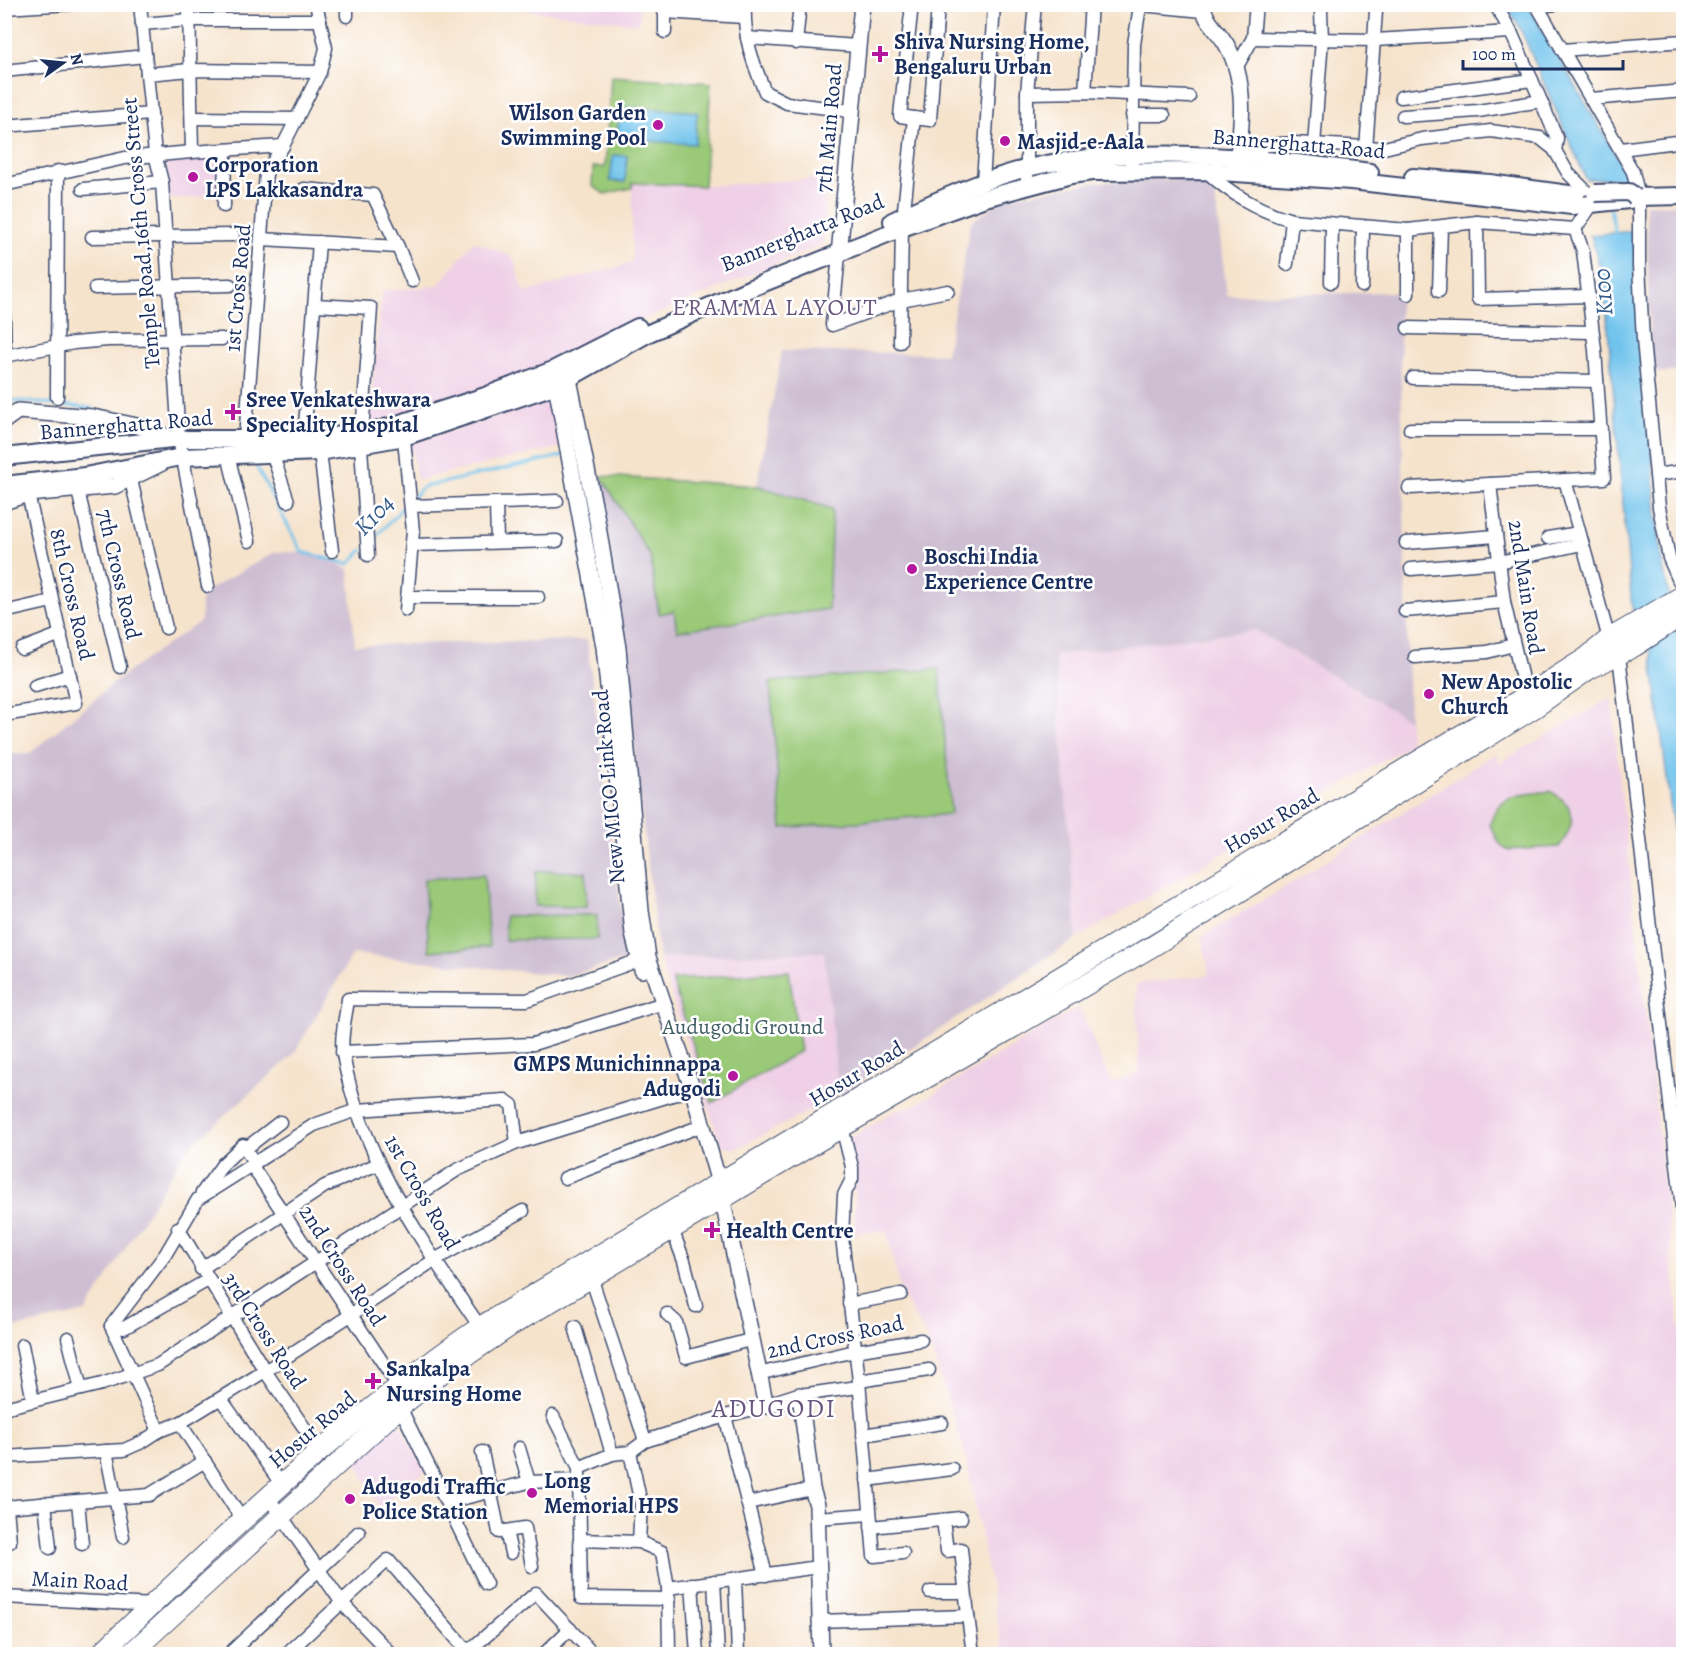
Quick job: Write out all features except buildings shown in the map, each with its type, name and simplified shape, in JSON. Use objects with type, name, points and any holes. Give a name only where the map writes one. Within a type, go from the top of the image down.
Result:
[{"type":"main road","name":"Bannerghatta Road","points":[[4,485],[85,476],[176,458],[320,452],[403,430],[561,375],[649,333],[671,318],[751,288],[902,222],[983,183],[1047,164],[1236,164],[1592,198],[1629,192],[1637,197],[1683,196]]},
{"type":"main road","name":"Bannerghatta Road","points":[[902,222],[1027,187],[1132,164],[1206,171],[1236,164]]},
{"type":"main road","name":"Bannerghatta Road","points":[[4,458],[175,439],[362,440]]},
{"type":"main road","name":"Hosur Road","points":[[100,1654],[275,1491],[435,1357],[480,1327],[717,1193],[842,1127],[1153,946],[1534,708],[1589,669],[1683,594]]},
{"type":"main road","name":"Hosur Road","points":[[130,1654],[400,1407],[473,1351],[672,1229],[717,1193],[1586,658],[1683,614]]},
{"type":"street","points":[[4,8],[70,4]]},
{"type":"street","name":"Temple Road,16th Cross Street","points":[[140,4],[155,154],[162,182],[172,339],[176,458],[208,586]]},
{"type":"street","points":[[189,4],[192,152]]},
{"type":"street","name":"1st Cross Road","points":[[245,439],[266,173],[284,146],[320,72],[326,48],[316,4]]},
{"type":"street","points":[[796,43],[800,4]]},
{"type":"street","name":"7th Main Road","points":[[840,249],[862,4]]},
{"type":"street","points":[[912,4],[900,116],[930,120],[938,4]]},
{"type":"street","points":[[983,183],[994,4]]},
{"type":"street","points":[[1027,187],[1028,93],[1035,4]]},
{"type":"street","points":[[1085,92],[1091,4]]},
{"type":"street","points":[[1236,68],[1253,38],[1256,4]]},
{"type":"street","points":[[1495,4],[1511,32],[1557,138],[1555,151]]},
{"type":"street","points":[[1557,4],[1536,5],[1633,171],[1637,197],[1642,334],[1656,475],[1669,558],[1683,594]]},
{"type":"street","points":[[1132,164],[1131,94],[1135,5],[1203,8],[1227,44],[1242,94],[1236,164]]},
{"type":"street","points":[[665,32],[664,8],[745,11],[751,57],[765,92],[787,103],[851,111]]},
{"type":"street","points":[[1314,145],[1322,39],[1321,11]]},
{"type":"street","points":[[1366,149],[1376,11]]},
{"type":"street","points":[[142,24],[190,20],[320,20]]},
{"type":"street","points":[[1253,38],[1375,40],[1511,32]]},
{"type":"street","points":[[747,38],[857,46]]},
{"type":"street","points":[[1562,50],[1683,41]]},
{"type":"street","points":[[4,71],[145,56]]},
{"type":"street","points":[[147,74],[190,70],[320,72]]},
{"type":"street","points":[[1401,97],[1532,80]]},
{"type":"street","points":[[1591,99],[1683,91]]},
{"type":"street","points":[[1028,93],[1085,92],[1189,98]]},
{"type":"street","points":[[1403,116],[1478,111],[1541,102]]},
{"type":"street","points":[[4,126],[151,114]]},
{"type":"street","points":[[1132,115],[1164,115]]},
{"type":"street","points":[[192,118],[297,119]]},
{"type":"street","points":[[900,342],[902,222],[914,118]]},
{"type":"street","points":[[1236,164],[1267,145],[1294,143],[1366,149],[1384,148],[1462,133],[1491,131],[1540,138],[1555,151],[1568,172],[1592,198],[1575,229],[1583,251],[1589,296],[1604,478],[1409,488]]},
{"type":"street","points":[[1621,149],[1683,141]]},
{"type":"street","points":[[4,185],[58,171],[155,154],[284,146]]},
{"type":"street","points":[[224,206],[225,150]]},
{"type":"street","points":[[57,397],[58,171]]},
{"type":"street","points":[[1206,171],[1219,184],[1240,197],[1278,217],[1292,220],[1332,226],[1408,230],[1477,222],[1575,229]]},
{"type":"street","points":[[83,189],[162,182]]},
{"type":"street","points":[[304,189],[373,195],[412,281]]},
{"type":"street","points":[[1287,264],[1292,220]]},
{"type":"street","points":[[1477,222],[1478,299],[1589,296]]},
{"type":"street","points":[[1331,282],[1332,226]]},
{"type":"street","points":[[1362,286],[1363,227]]},
{"type":"street","points":[[1439,291],[1441,227]]},
{"type":"street","points":[[1408,230],[1408,294]]},
{"type":"street","points":[[92,237],[233,235]]},
{"type":"street","points":[[262,239],[398,247]]},
{"type":"street","points":[[304,439],[319,242]]},
{"type":"street","points":[[840,249],[832,326],[901,300],[948,291]]},
{"type":"street","points":[[95,288],[230,285]]},
{"type":"street","points":[[315,305],[371,308],[362,440],[368,555]]},
{"type":"street","points":[[4,315],[5,356],[108,340],[222,339]]},
{"type":"street","points":[[1408,328],[1591,332]]},
{"type":"street","name":"New MICO Link Road","points":[[561,375],[597,520],[618,648],[643,958],[717,1193]]},
{"type":"street","points":[[1413,378],[1597,381]]},
{"type":"street","points":[[4,421],[18,411],[93,417],[147,428],[175,439]]},
{"type":"street","points":[[1410,429],[1600,429]]},
{"type":"street","points":[[403,430],[412,545],[406,610]]},
{"type":"street","points":[[320,452],[332,551]]},
{"type":"street","points":[[272,453],[288,501]]},
{"type":"street","points":[[228,455],[249,541]]},
{"type":"street","points":[[4,502],[28,494],[115,486],[176,458]]},
{"type":"street","points":[[1656,475],[1683,471]]},
{"type":"street","points":[[131,480],[166,628]]},
{"type":"street","points":[[1565,480],[1614,647],[1683,1226]]},
{"type":"street","name":"2nd Main Road","points":[[1490,484],[1504,602],[1526,696]]},
{"type":"street","name":"7th Cross Road","points":[[78,491],[120,667]]},
{"type":"street","name":"8th Cross Road","points":[[4,715],[76,703],[28,494]]},
{"type":"street","points":[[410,502],[556,501]]},
{"type":"street","points":[[496,503],[497,542]]},
{"type":"street","points":[[1406,543],[1496,536]]},
{"type":"street","points":[[1548,538],[1581,539]]},
{"type":"street","points":[[1411,569],[1500,562],[1581,539]]},
{"type":"street","points":[[412,545],[557,541]]},
{"type":"street","points":[[408,597],[538,597]]},
{"type":"street","points":[[4,612],[52,601]]},
{"type":"street","points":[[1406,611],[1504,602]]},
{"type":"street","points":[[22,649],[61,634]]},
{"type":"street","points":[[1415,657],[1487,652],[1513,645]]},
{"type":"street","points":[[35,686],[70,675]]},
{"type":"street","name":"1st Cross Road","points":[[480,1327],[378,1164],[357,1110],[342,1052],[348,999],[526,1000],[643,958]]},
{"type":"street","points":[[342,1052],[533,1044],[659,1005]]},
{"type":"street","name":"New MICO Link Road","points":[[659,1005],[693,1129],[717,1193]]},
{"type":"street","points":[[4,1408],[81,1389],[158,1365],[457,1170],[517,1143],[682,1092]]},
{"type":"street","points":[[198,1199],[314,1125],[357,1110],[505,1100],[512,1105],[517,1143]]},
{"type":"street","points":[[111,1326],[165,1255],[178,1228],[223,1164],[243,1145],[245,1149],[280,1122]]},
{"type":"street","points":[[842,1127],[852,1167],[852,1179],[844,1195],[842,1237],[874,1556],[903,1553]]},
{"type":"street","points":[[565,1178],[693,1129]]},
{"type":"street","name":"2nd Cross Road","points":[[245,1149],[284,1214],[399,1387]]},
{"type":"street","points":[[111,1326],[124,1328],[204,1274],[325,1186],[378,1164]]},
{"type":"street","points":[[717,1193],[726,1241],[731,1246],[766,1406]]},
{"type":"street","points":[[4,1457],[124,1450],[159,1431],[180,1423],[221,1399],[436,1259],[522,1211]]},
{"type":"street","name":"3rd Cross Road","points":[[178,1228],[265,1371],[321,1452]]},
{"type":"street","points":[[672,1229],[684,1261],[696,1306]]},
{"type":"street","points":[[591,1277],[645,1442]]},
{"type":"street","points":[[849,1304],[901,1294]]},
{"type":"street","points":[[667,1314],[676,1322],[686,1357],[750,1340]]},
{"type":"street","points":[[111,1326],[159,1431]]},
{"type":"street","points":[[575,1327],[612,1454]]},
{"type":"street","points":[[68,1338],[81,1389]]},
{"type":"street","name":"2nd Cross Road","points":[[759,1374],[855,1350],[921,1340]]},
{"type":"street","points":[[22,1345],[33,1401]]},
{"type":"street","points":[[448,1502],[529,1482],[579,1474],[612,1454],[630,1452],[645,1442],[800,1395],[929,1370]]},
{"type":"street","points":[[800,1395],[817,1518],[821,1654]]},
{"type":"street","points":[[221,1399],[275,1491],[283,1515],[342,1603],[391,1654]]},
{"type":"street","points":[[400,1407],[486,1584]]},
{"type":"street","points":[[553,1416],[579,1474],[581,1598],[668,1593],[692,1584],[818,1567]]},
{"type":"street","points":[[725,1416],[766,1575]]},
{"type":"street","points":[[180,1423],[243,1521]]},
{"type":"street","points":[[863,1435],[942,1423]]},
{"type":"street","points":[[519,1448],[529,1482]]},
{"type":"street","points":[[106,1451],[123,1537]]},
{"type":"street","points":[[482,1452],[500,1532],[525,1528],[532,1566]]},
{"type":"street","points":[[630,1452],[641,1504],[639,1542]]},
{"type":"street","points":[[10,1542],[6,1507],[148,1495],[205,1461]]},
{"type":"street","points":[[867,1480],[952,1469]]},
{"type":"street","points":[[748,1503],[812,1489]]},
{"type":"street","points":[[78,1501],[82,1544]]},
{"type":"street","points":[[45,1503],[50,1548]]},
{"type":"street","points":[[817,1518],[871,1520],[961,1518]]},
{"type":"street","points":[[943,1520],[947,1551],[961,1549],[973,1654]]},
{"type":"street","points":[[506,1531],[511,1553]]},
{"type":"street","points":[[229,1654],[359,1532]]},
{"type":"street","points":[[580,1540],[639,1542],[662,1552],[668,1593],[669,1652]]},
{"type":"street","points":[[286,1654],[388,1560],[467,1654],[537,1593],[593,1654]]},
{"type":"street","points":[[735,1579],[738,1654]]},
{"type":"street","points":[[714,1581],[718,1654]]},
{"type":"street","points":[[692,1584],[697,1654]]},
{"type":"street","points":[[930,1593],[965,1592]]},
{"type":"street","name":"Main Road","points":[[4,1597],[153,1605]]},
{"type":"street","points":[[819,1621],[968,1616]]},
{"type":"street","points":[[544,1654],[570,1629]]},
{"type":"street","points":[[296,1645],[305,1654]]},
{"type":"shaded area","points":[[484,5],[640,5],[639,24]]},
{"type":"shaded area","name":"Corporation LPS Lakkasandra","points":[[219,155],[221,196],[167,199],[165,158]]},
{"type":"shaded area","points":[[826,178],[823,244],[647,318],[589,349],[431,406],[369,424],[382,291],[438,286],[474,241],[513,257],[524,293],[632,263],[632,183],[704,186]]},
{"type":"shaded area","points":[[1193,178],[1215,196],[1227,295],[1399,292],[1409,720],[1255,630],[1055,655],[1077,938],[839,1096],[824,952],[659,958],[601,476],[757,486],[782,351],[946,354],[971,222],[1005,198],[1097,182]]},
{"type":"shaded area","points":[[1646,204],[1683,205],[1683,371],[1651,373]]},
{"type":"shaded area","points":[[551,399],[560,447],[417,480],[411,444]]},
{"type":"shaded area","points":[[275,552],[314,553],[349,569],[355,645],[587,640],[627,959],[567,976],[353,954],[293,1055],[186,1150],[86,1312],[5,1330],[4,754],[29,754],[125,674],[201,621],[201,594]]},
{"type":"shaded area","points":[[1255,630],[1409,720],[1410,745],[1077,938],[1055,655]]},
{"type":"shaded area","points":[[1611,698],[1683,1358],[1683,1654],[1004,1654],[965,1453],[928,1339],[901,1294],[886,1230],[855,1233],[855,1168],[849,1139],[896,1110],[913,1106],[1079,1007],[1111,1083],[1139,1073],[1136,984],[1209,975],[1202,936],[1279,891],[1496,753],[1499,763]]},
{"type":"shaded area","points":[[824,952],[839,1096],[735,1149],[721,1145],[659,958]]},
{"type":"shaded area","points":[[398,1422],[426,1471],[379,1507],[355,1459]]},
{"type":"green space","name":"Wilson Garden Swimming Pool","points":[[611,76],[711,83],[704,186],[632,183],[632,188],[605,194],[592,186],[593,167],[605,167]]},
{"type":"green space","points":[[601,476],[758,486],[832,509],[828,609],[677,631],[674,611],[659,614],[650,556]]},
{"type":"green space","points":[[939,669],[951,814],[782,828],[770,682]]},
{"type":"green space","points":[[1550,791],[1566,803],[1572,816],[1569,830],[1559,847],[1507,850],[1500,844],[1490,825],[1499,806],[1512,797]]},
{"type":"green space","points":[[536,871],[586,872],[586,907],[535,906]]},
{"type":"green space","points":[[484,875],[489,947],[429,951],[424,879]]},
{"type":"green space","points":[[597,915],[597,939],[505,940],[505,916]]},
{"type":"green space","name":"Audugodi Ground","points":[[789,971],[800,1051],[712,1103],[672,980]]},
{"type":"water","points":[[1506,5],[1528,5],[1630,179],[1586,179],[1519,26]]},
{"type":"water","points":[[620,107],[697,112],[695,144],[617,139]]},
{"type":"water","points":[[613,155],[627,156],[625,182],[610,181]]},
{"type":"water","name":"K100","points":[[1633,231],[1658,528],[1662,562],[1683,663],[1683,907],[1651,651],[1632,608],[1604,283],[1591,235]]},
{"type":"waterway","name":"K100","points":[[1610,208],[1616,237]]},
{"type":"waterway","name":"K104","points":[[4,397],[10,400],[92,408]]},
{"type":"waterway","name":"K104","points":[[413,497],[423,487],[562,456]]},
{"type":"waterway","name":"K104","points":[[257,468],[302,552],[349,564],[363,550]]},
{"type":"waterway","name":"K104","points":[[372,541],[406,504]]},
{"type":"place","name":"Shiva Nursing Home, Bengaluru Urban","points":[[880,54]]},
{"type":"place","name":"Wilson Garden Swimming Pool","points":[[658,125]]},
{"type":"place","name":"Masjid-e-Aala","points":[[1005,141]]},
{"type":"place","name":"Corporation LPS Lakkasandra","points":[[193,177]]},
{"type":"place","name":"Sree Venkateshwara Speciality Hospital","points":[[233,412]]},
{"type":"place","name":"Boschi India Experience Centre","points":[[912,569]]},
{"type":"place","name":"New Apostolic Church","points":[[1429,694]]},
{"type":"place","name":"GMPS Munichinnappa Adugodi","points":[[733,1076]]},
{"type":"place","name":"Health Centre","points":[[712,1230]]},
{"type":"place","name":"Sankalpa Nursing Home","points":[[373,1381]]},
{"type":"place","name":"Long Memorial HPS","points":[[532,1493]]},
{"type":"place","name":"Adugodi Traffic Police Station","points":[[350,1499]]},
{"type":"district","name":"ERAMMA LAYOUT","points":[[775,307]]},
{"type":"district","name":"ADUGODI","points":[[774,1408]]}]
